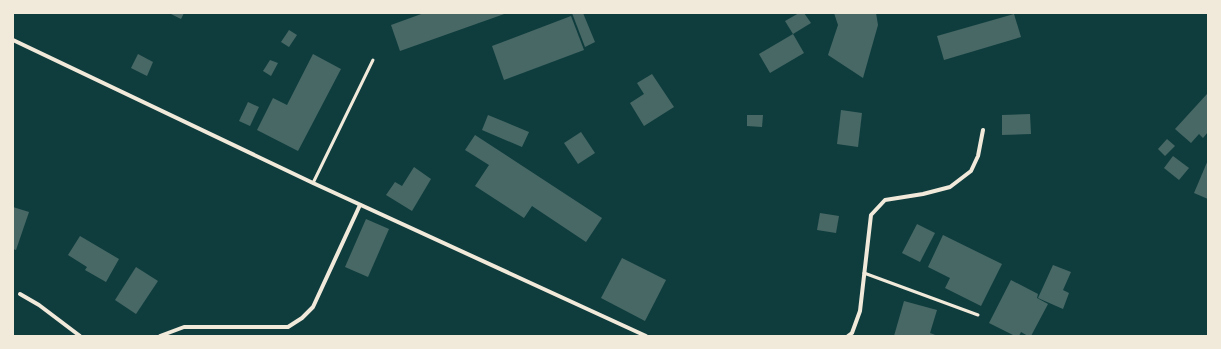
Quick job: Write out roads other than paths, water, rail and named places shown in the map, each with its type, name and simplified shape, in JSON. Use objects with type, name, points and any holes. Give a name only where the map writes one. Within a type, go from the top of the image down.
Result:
[{"type":"street","points":[[13,40],[360,205],[646,336]]},
{"type":"street","points":[[848,336],[852,333],[860,311],[871,215],[885,200],[923,194],[950,187],[971,171],[978,156],[982,130]]},
{"type":"street","points":[[160,336],[184,327],[288,327],[302,318],[313,307],[360,205]]},
{"type":"street","points":[[20,294],[39,305],[80,336]]},
{"type":"lane","points":[[313,183],[373,60]]},
{"type":"lane","points":[[864,273],[978,315]]}]
